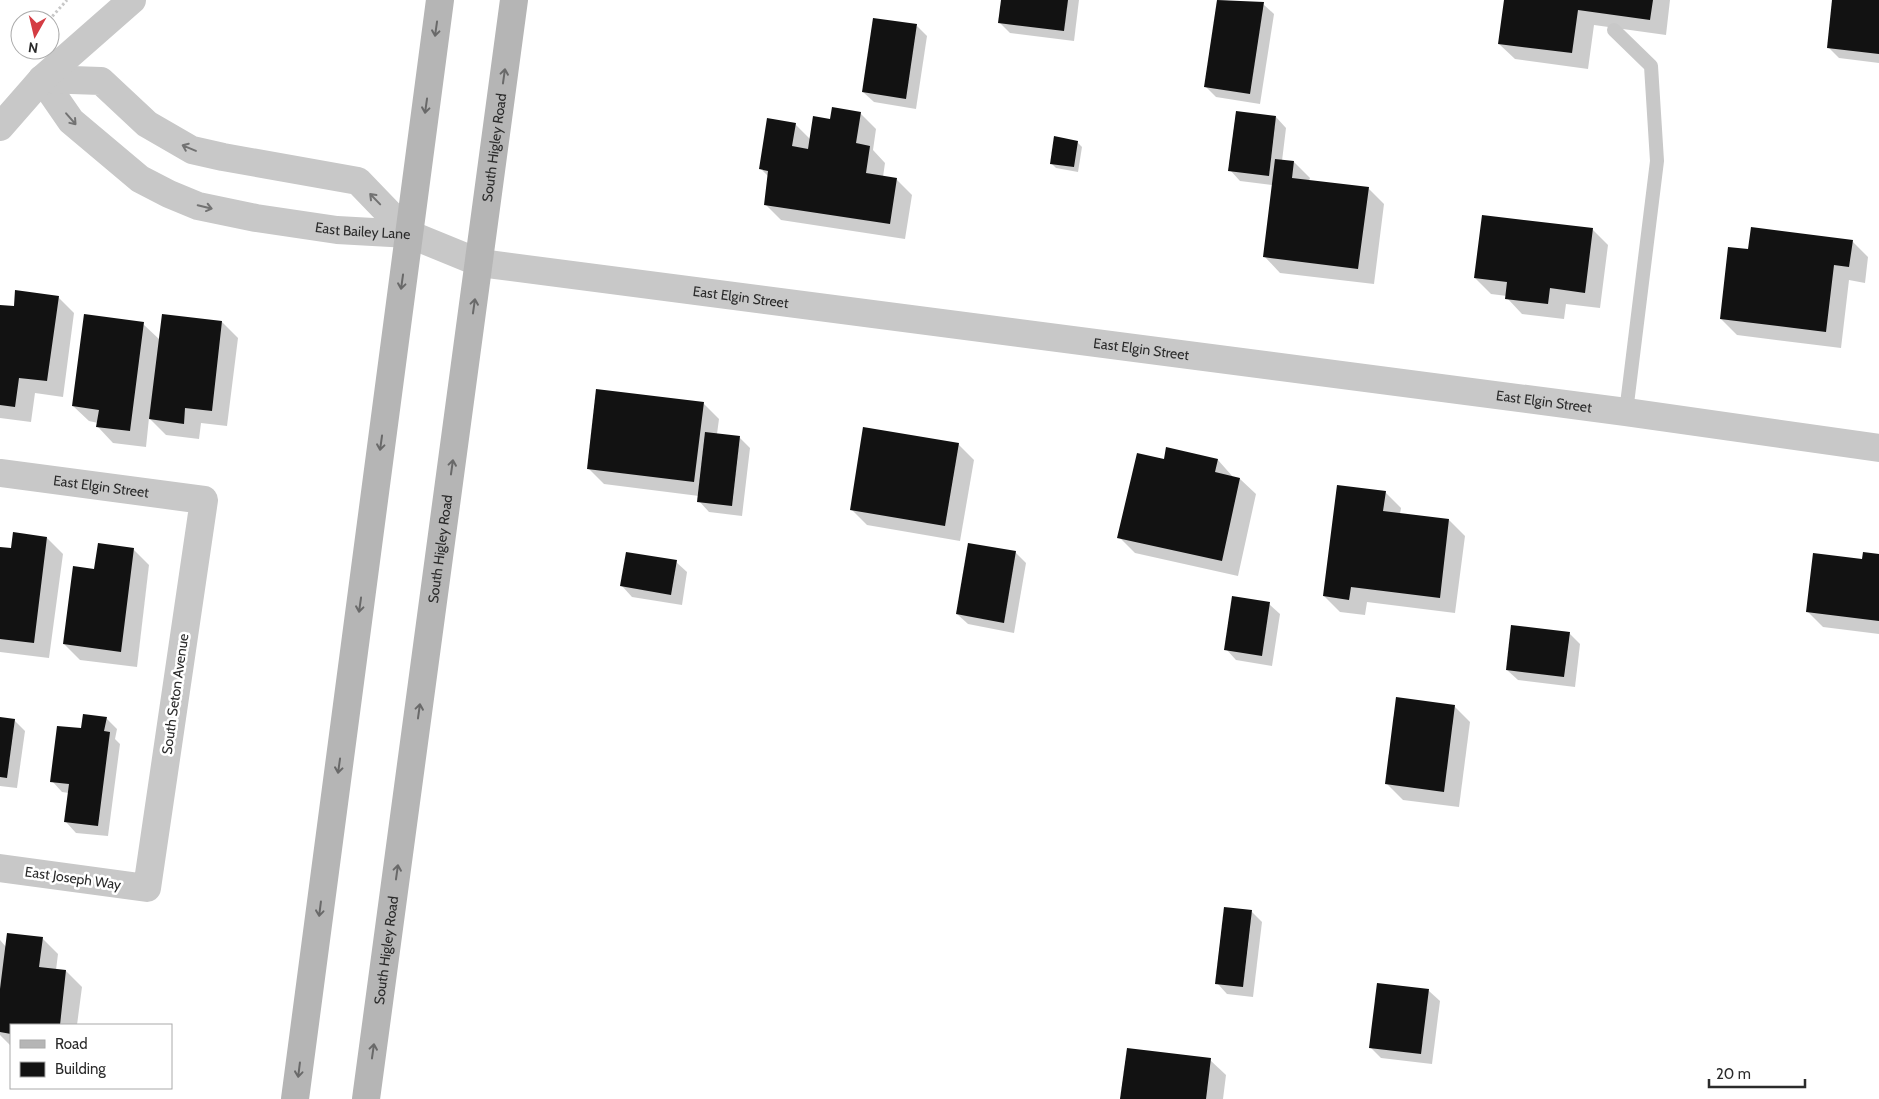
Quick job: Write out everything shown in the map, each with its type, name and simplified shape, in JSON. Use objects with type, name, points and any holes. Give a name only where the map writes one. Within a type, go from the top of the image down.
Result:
[{"type":"main road","points":[[295,1099],[440,0]]},
{"type":"main road","name":"South Higley Road","points":[[366,1099],[514,0]]},
{"type":"street","points":[[0,127],[42,79],[132,0]]},
{"type":"street","name":"East Bailey Lane","points":[[42,79],[71,121],[140,178],[169,194],[198,206],[256,218],[337,230],[409,234]]},
{"type":"street","name":"East Bailey Lane","points":[[42,79],[101,81],[147,124],[192,150],[358,181],[409,234]]},
{"type":"street","name":"East Elgin Street","points":[[409,234],[480,263],[1626,412],[1879,448]]},
{"type":"street","name":"East Elgin Street","points":[[0,473],[204,500]]},
{"type":"street","name":"South Seton Avenue","points":[[147,888],[204,500]]},
{"type":"street","name":"East Joseph Way","points":[[0,868],[147,888]]},
{"type":"lane","points":[[1614,30],[1651,66],[1657,161],[1626,412]]},
{"type":"path","points":[[58,10],[67,0]]},
{"type":"building","points":[[1001,0],[1068,0],[1064,31],[998,23]]},
{"type":"building","points":[[1217,0],[1264,2],[1250,94],[1204,87]]},
{"type":"building","points":[[1504,0],[1653,0],[1650,20],[1578,10],[1572,53],[1498,44]]},
{"type":"building","points":[[1832,0],[1879,0],[1879,54],[1827,48]]},
{"type":"building","points":[[873,18],[917,24],[906,99],[862,92]]},
{"type":"building","points":[[832,107],[861,112],[856,143],[870,146],[866,173],[897,178],[890,224],[764,205],[768,171],[759,169],[767,118],[796,123],[792,146],[808,149],[813,116],[830,119]]},
{"type":"building","points":[[1236,111],[1276,116],[1269,176],[1228,171]]},
{"type":"building","points":[[1054,136],[1078,141],[1074,167],[1050,164]]},
{"type":"building","points":[[1275,159],[1294,161],[1292,178],[1369,187],[1358,269],[1263,257]]},
{"type":"building","points":[[1482,215],[1593,228],[1585,293],[1550,288],[1548,304],[1505,299],[1507,282],[1474,278]]},
{"type":"building","points":[[1751,227],[1853,240],[1849,267],[1834,265],[1826,332],[1720,319],[1728,247],[1748,249]]},
{"type":"building","points":[[15,290],[59,296],[47,381],[19,378],[15,407],[0,405],[0,305],[14,306]]},
{"type":"building","points":[[84,314],[144,322],[130,431],[96,427],[99,410],[72,406]]},
{"type":"building","points":[[162,314],[222,321],[212,411],[185,408],[184,424],[149,419]]},
{"type":"building","points":[[596,389],[704,402],[694,482],[587,469]]},
{"type":"building","points":[[863,427],[959,443],[945,526],[850,510]]},
{"type":"building","points":[[705,432],[740,436],[732,506],[697,502]]},
{"type":"building","points":[[1166,447],[1218,459],[1215,472],[1240,478],[1222,561],[1117,538],[1137,453],[1164,459]]},
{"type":"building","points":[[1337,485],[1386,491],[1383,511],[1449,519],[1440,598],[1351,587],[1349,600],[1323,596]]},
{"type":"building","points":[[13,532],[47,537],[34,643],[0,639],[0,547],[11,548]]},
{"type":"building","points":[[98,543],[134,548],[121,652],[63,644],[73,566],[94,569]]},
{"type":"building","points":[[968,543],[1016,551],[1004,623],[956,614]]},
{"type":"building","points":[[626,552],[677,560],[671,595],[620,586]]},
{"type":"building","points":[[1863,552],[1879,554],[1879,621],[1806,612],[1813,553],[1862,559]]},
{"type":"building","points":[[1232,596],[1270,602],[1262,656],[1224,650]]},
{"type":"building","points":[[1511,625],[1570,632],[1564,677],[1506,670]]},
{"type":"building","points":[[1396,697],[1455,705],[1444,792],[1385,784]]},
{"type":"building","points":[[83,714],[107,717],[104,731],[110,732],[98,826],[64,822],[69,784],[50,782],[57,726],[81,728]]},
{"type":"building","points":[[0,717],[15,719],[7,778],[0,777]]},
{"type":"building","points":[[1224,907],[1252,910],[1243,987],[1215,984]]},
{"type":"building","points":[[7,933],[43,937],[39,967],[66,970],[60,1024],[10,1024],[10,1034],[0,1032],[0,989]]},
{"type":"building","points":[[1377,983],[1429,989],[1421,1054],[1369,1048]]},
{"type":"building","points":[[1127,1048],[1211,1058],[1206,1099],[1120,1099]]}]
